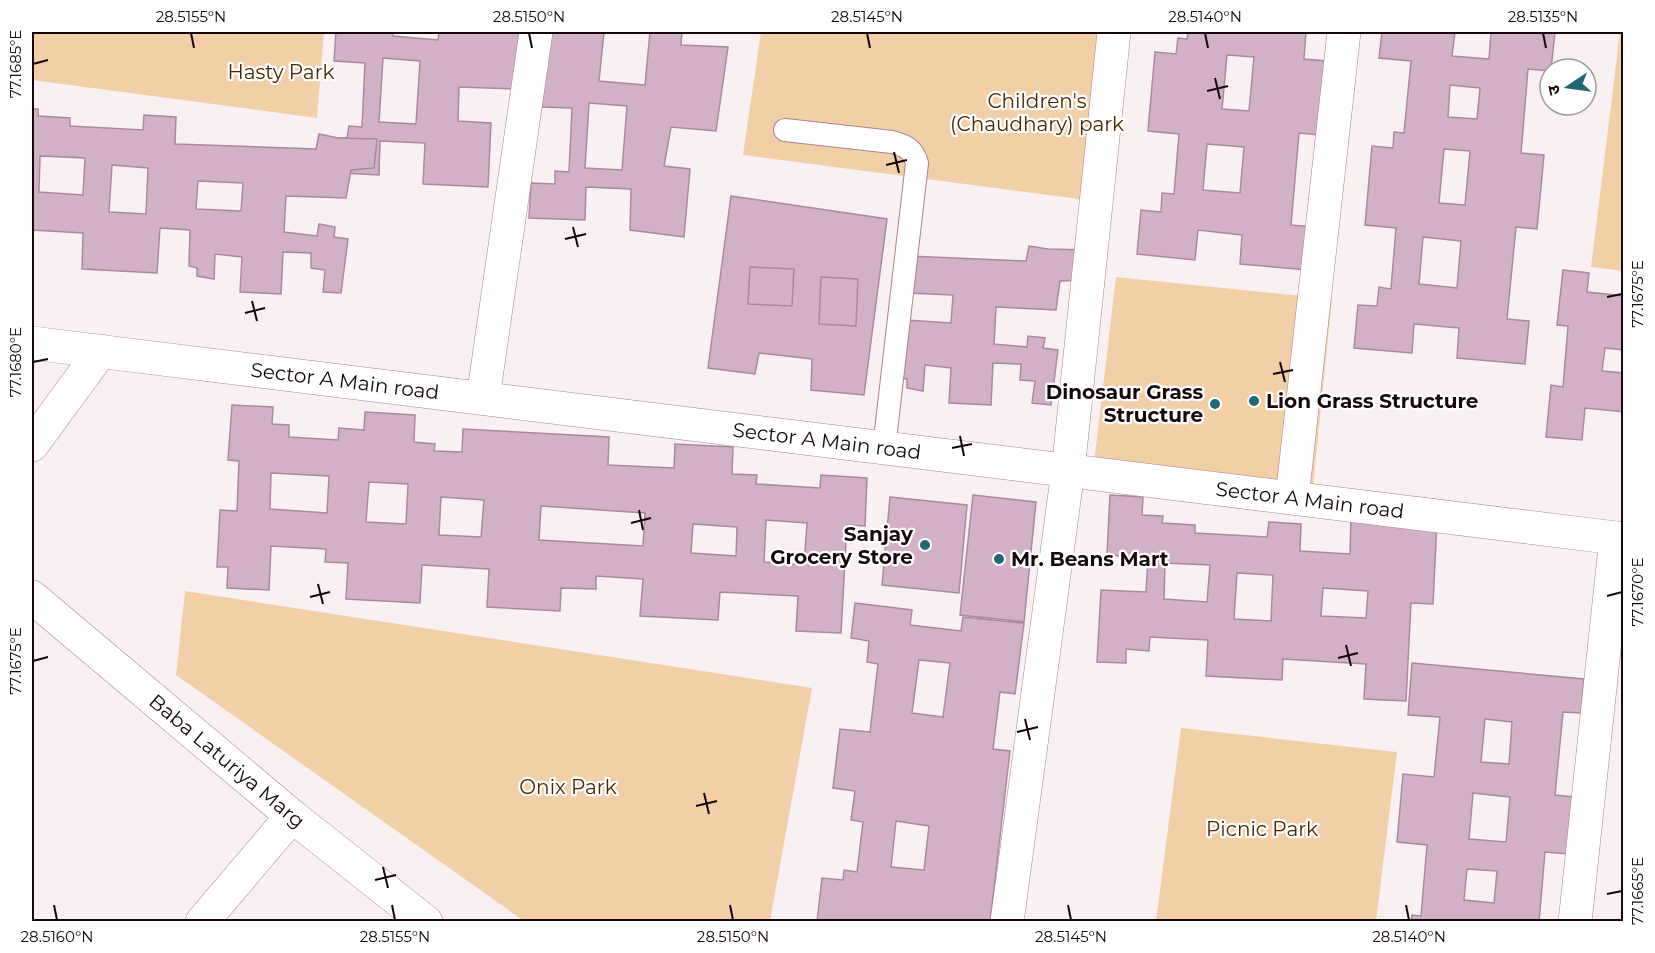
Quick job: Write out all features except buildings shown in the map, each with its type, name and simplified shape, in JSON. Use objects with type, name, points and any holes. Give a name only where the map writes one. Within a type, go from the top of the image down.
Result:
[{"type":"street","points":[[483,398],[536,32]]},
{"type":"street","points":[[1008,921],[1068,471],[1114,32]]},
{"type":"street","points":[[1292,498],[1344,32]]},
{"type":"street","name":"Sector A Main road","points":[[32,343],[1620,538]]},
{"type":"street","points":[[32,445],[100,351]]},
{"type":"street","points":[[1575,921],[1620,538]]},
{"type":"street","name":"Baba Laturiya Marg","points":[[32,597],[292,816],[426,921]]},
{"type":"street","points":[[202,921],[292,816]]},
{"type":"lane","points":[[785,130],[892,142],[914,152],[917,163],[884,448]]},
{"type":"green space","name":"Hasty Park","points":[[32,32],[324,32],[317,118],[32,80]]},
{"type":"green space","name":"Children's (Chaudhary) park","points":[[761,32],[1129,32],[1109,203],[743,155]]},
{"type":"green space","points":[[1620,32],[1624,32],[1623,271],[1591,267]]},
{"type":"green space","points":[[1116,277],[1332,299],[1313,486],[1094,463]]},
{"type":"green space","name":"Onix Park","points":[[185,591],[812,688],[770,921],[524,921],[176,675]]},
{"type":"green space","name":"Picnic Park","points":[[1181,728],[1397,752],[1376,921],[1156,921]]},
{"type":"place","name":"Lion Grass Structure","points":[[1254,401]]},
{"type":"place","name":"Dinosaur Grass Structure","points":[[1215,404]]},
{"type":"place","name":"Sanjay Grocery Store","points":[[925,545]]},
{"type":"place","name":"Mr. Beans Mart","points":[[999,559]]}]
